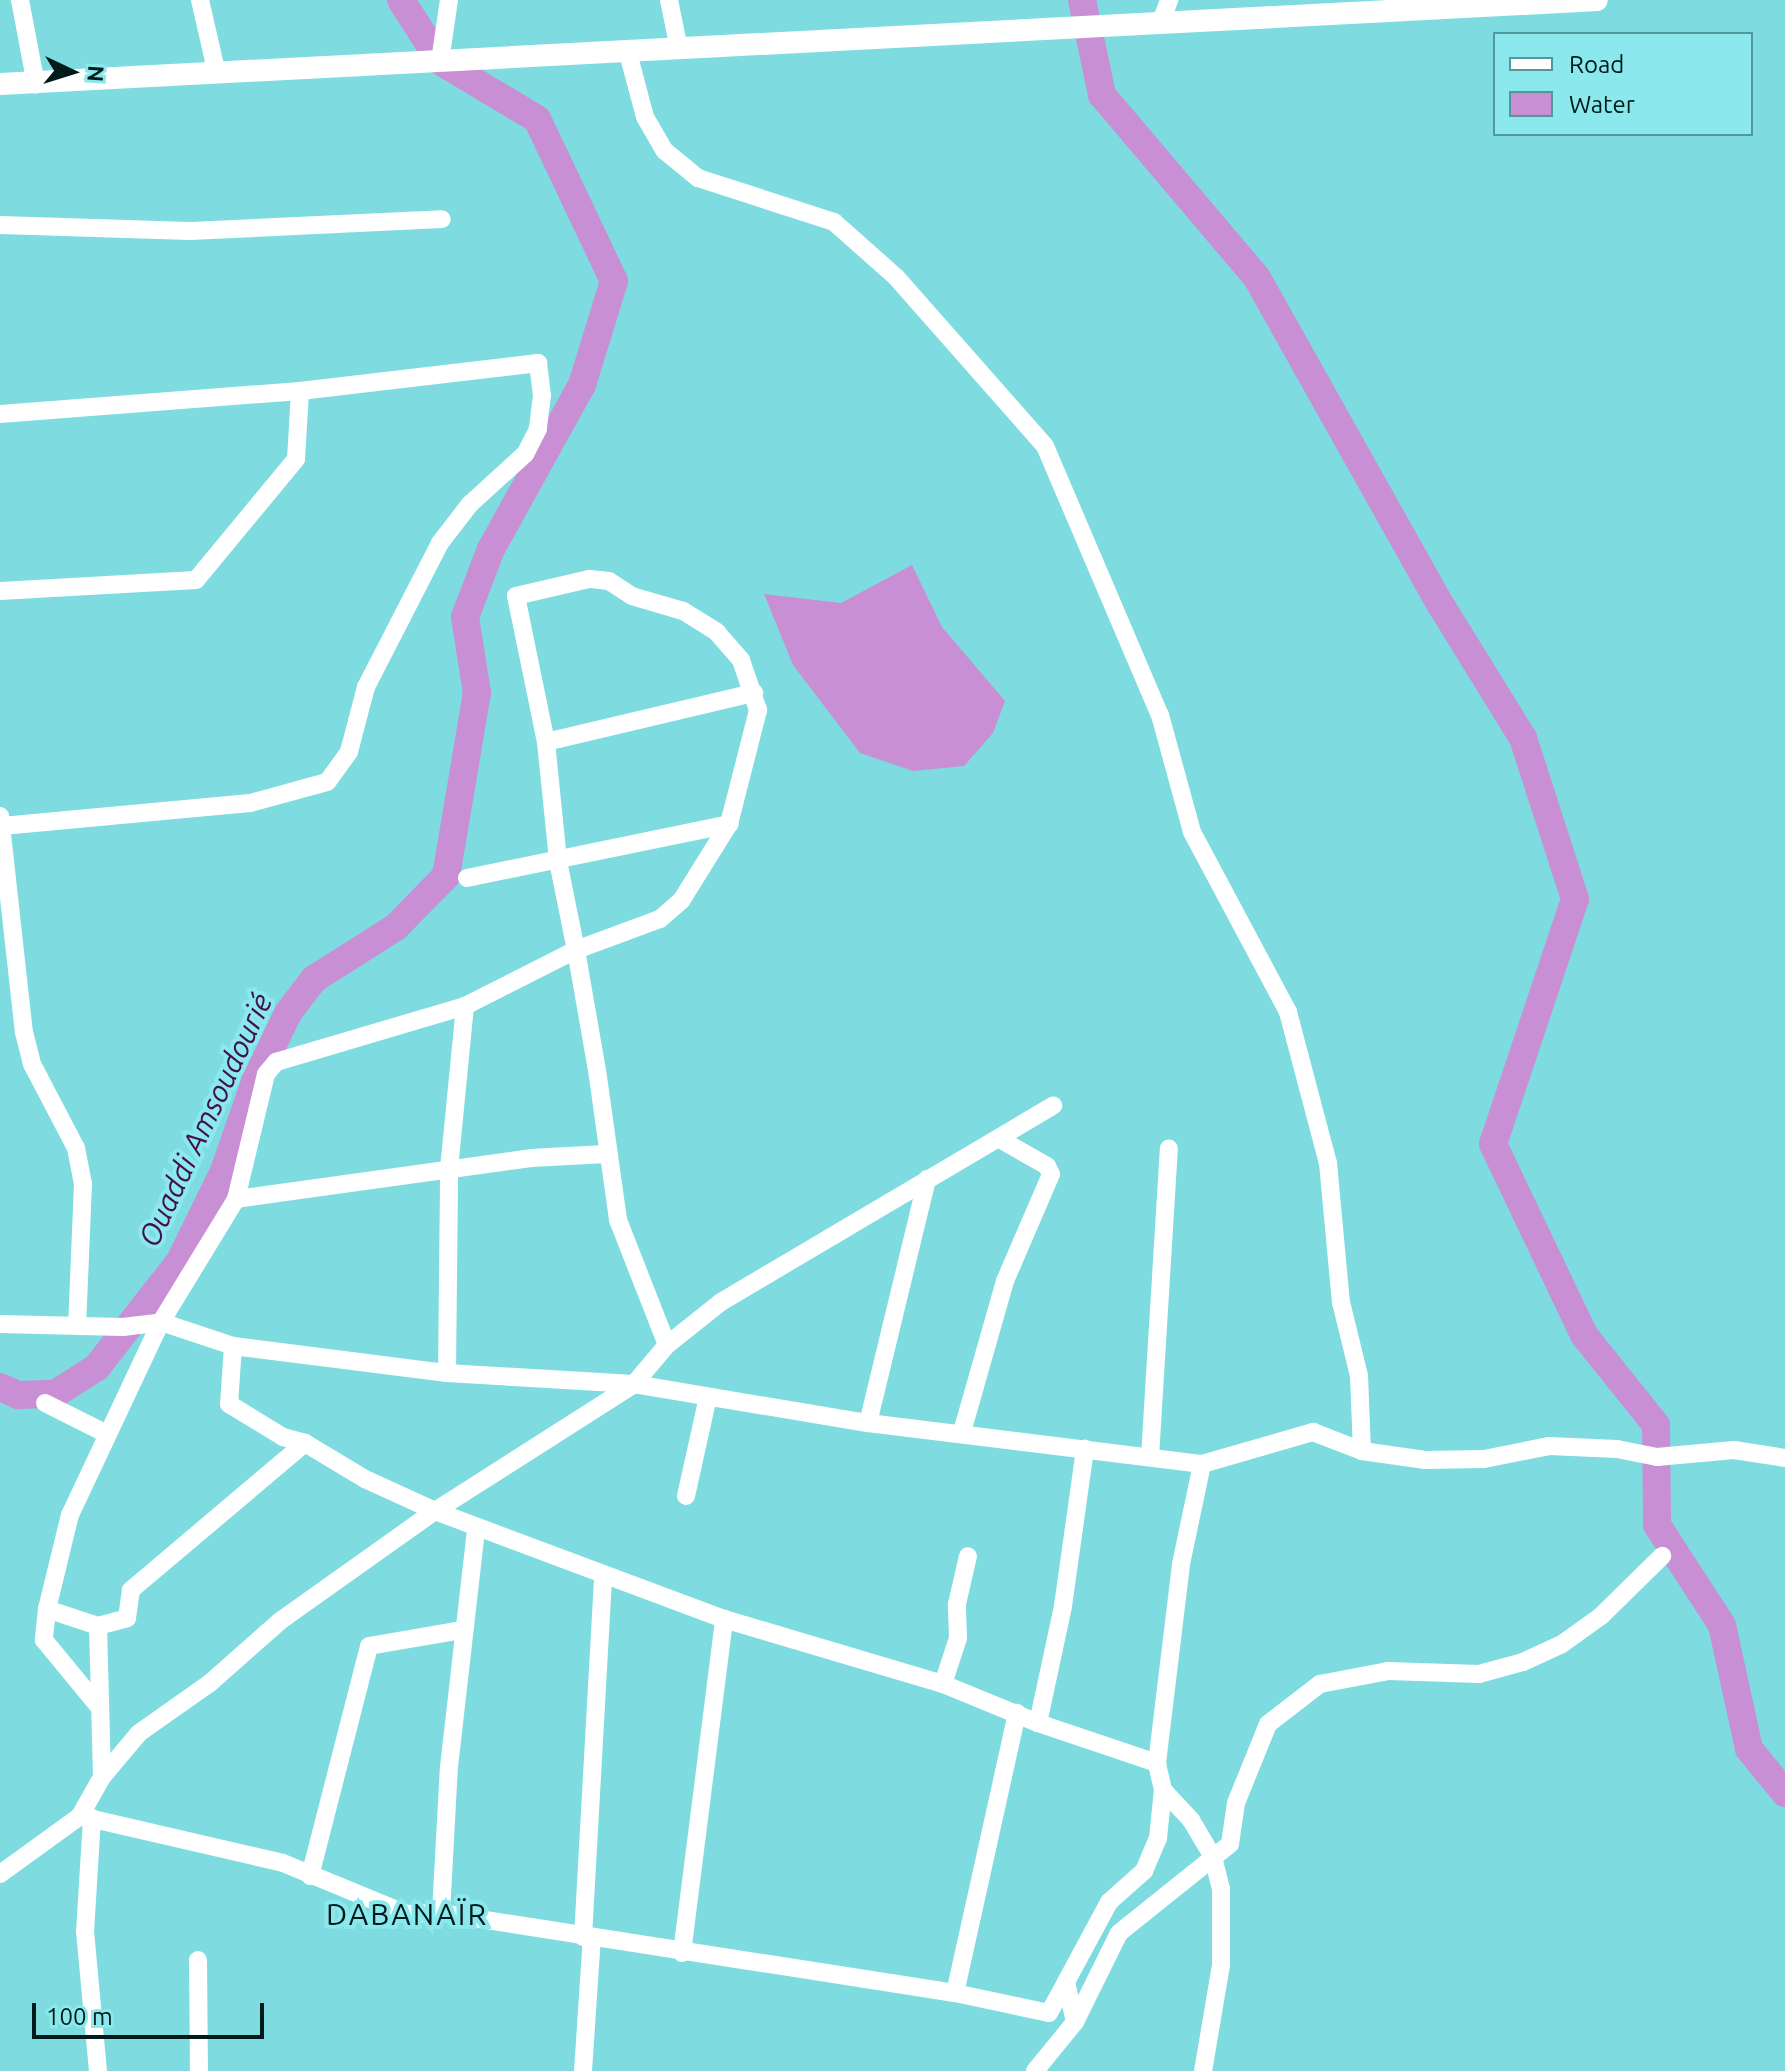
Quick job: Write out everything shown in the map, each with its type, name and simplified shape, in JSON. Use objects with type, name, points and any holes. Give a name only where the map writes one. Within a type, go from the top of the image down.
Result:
[{"type":"street","points":[[20,0],[36,85]]},
{"type":"street","points":[[200,0],[217,74]]},
{"type":"street","points":[[440,61],[449,0]]},
{"type":"street","points":[[669,0],[679,49]]},
{"type":"street","points":[[1160,24],[1169,0]]},
{"type":"street","points":[[0,84],[36,85],[1597,0]]},
{"type":"street","points":[[628,53],[645,117],[665,151],[698,178],[834,222],[896,277],[1045,446],[1160,715],[1192,832],[1288,1012],[1328,1163],[1341,1302],[1359,1376],[1362,1451]]},
{"type":"street","points":[[0,225],[190,231],[442,219]]},
{"type":"street","points":[[0,414],[300,391],[538,363],[542,395],[538,429],[525,454],[470,504],[440,543],[366,687],[349,752],[327,782],[250,803],[1,821],[24,1032],[32,1064],[76,1148],[83,1184],[77,1326]]},
{"type":"street","points":[[0,591],[196,580],[296,459],[300,391]]},
{"type":"street","points":[[100,1708],[44,1640],[47,1609],[70,1515],[161,1322],[236,1199],[266,1074],[276,1062],[465,1006],[576,950],[660,919],[681,901],[729,824],[756,723],[754,693],[741,660],[717,632],[683,611],[632,596],[609,581],[589,579],[521,591],[516,596],[546,742],[558,861],[576,950],[618,1220],[667,1345]]},
{"type":"street","points":[[546,742],[754,693]]},
{"type":"street","points":[[467,878],[729,824]]},
{"type":"street","points":[[447,1373],[449,1169],[465,1006]]},
{"type":"street","points":[[98,2071],[85,1931],[86,1817],[102,1777],[139,1733],[210,1683],[280,1621],[435,1511],[634,1384],[667,1345],[721,1302],[1053,1106]]},
{"type":"street","points":[[962,1432],[1005,1281],[1051,1174],[1047,1166],[998,1138]]},
{"type":"street","points":[[1150,1457],[1169,1149]]},
{"type":"street","points":[[236,1199],[449,1169],[606,1154]]},
{"type":"street","points":[[868,1423],[927,1179]]},
{"type":"street","points":[[0,1324],[77,1326],[161,1322],[233,1346],[447,1373],[634,1384],[868,1423],[962,1432],[1202,1464],[1313,1432],[1362,1451],[1425,1460],[1484,1459],[1549,1446],[1617,1449],[1657,1457],[1734,1450],[1785,1458]]},
{"type":"street","points":[[233,1346],[229,1404],[283,1437],[305,1443],[365,1479],[435,1511],[476,1529],[724,1619],[943,1684],[1038,1723],[1157,1763]]},
{"type":"street","points":[[686,1496],[708,1397]]},
{"type":"street","points":[[45,1403],[107,1434]]},
{"type":"street","points":[[47,1609],[98,1626],[127,1618],[131,1590],[305,1443]]},
{"type":"street","points":[[1038,1723],[1063,1606],[1085,1449]]},
{"type":"street","points":[[0,1874],[86,1817],[283,1863],[407,1914],[441,1913],[682,1953],[955,1993],[1049,2013],[1109,1902],[1144,1871],[1158,1838],[1163,1790],[1157,1763],[1181,1564],[1202,1464]]},
{"type":"street","points":[[441,1913],[463,1630],[476,1529]]},
{"type":"street","points":[[943,1684],[958,1638],[957,1604],[968,1556]]},
{"type":"street","points":[[1035,2071],[1075,2022],[1119,1933],[1230,1844],[1236,1803],[1268,1724],[1320,1684],[1388,1671],[1479,1674],[1523,1662],[1562,1644],[1601,1616],[1662,1556]]},
{"type":"street","points":[[583,2071],[603,1576]]},
{"type":"street","points":[[682,1953],[724,1619]]},
{"type":"street","points":[[98,1626],[102,1777]]},
{"type":"street","points":[[310,1876],[369,1646],[463,1630]]},
{"type":"street","points":[[955,1993],[1017,1713]]},
{"type":"street","points":[[1163,1790],[1191,1820],[1213,1857],[1221,1889],[1221,1965],[1203,2071]]},
{"type":"street","points":[[198,1960],[199,2071]]},
{"type":"street","points":[[1066,1982],[1075,2022]]},
{"type":"water","points":[[912,565],[942,627],[1005,701],[993,733],[964,766],[913,771],[860,753],[793,665],[764,594],[841,603]]},
{"type":"waterway","name":"Ouaddi Amsoudourié","points":[[0,1387],[18,1395],[55,1394],[97,1367],[180,1261],[224,1171],[255,1082],[288,1013],[314,979],[396,927],[446,876],[477,693],[465,617],[491,549],[582,385],[614,281],[537,119],[440,61],[401,0]]},
{"type":"waterway","points":[[1082,0],[1102,95],[1257,278],[1442,607],[1523,738],[1575,899],[1493,1144],[1584,1335],[1656,1425],[1657,1525],[1722,1625],[1749,1749],[1785,1793]]},
{"type":"district","name":"DABANAÏR","points":[[407,1914]]}]
